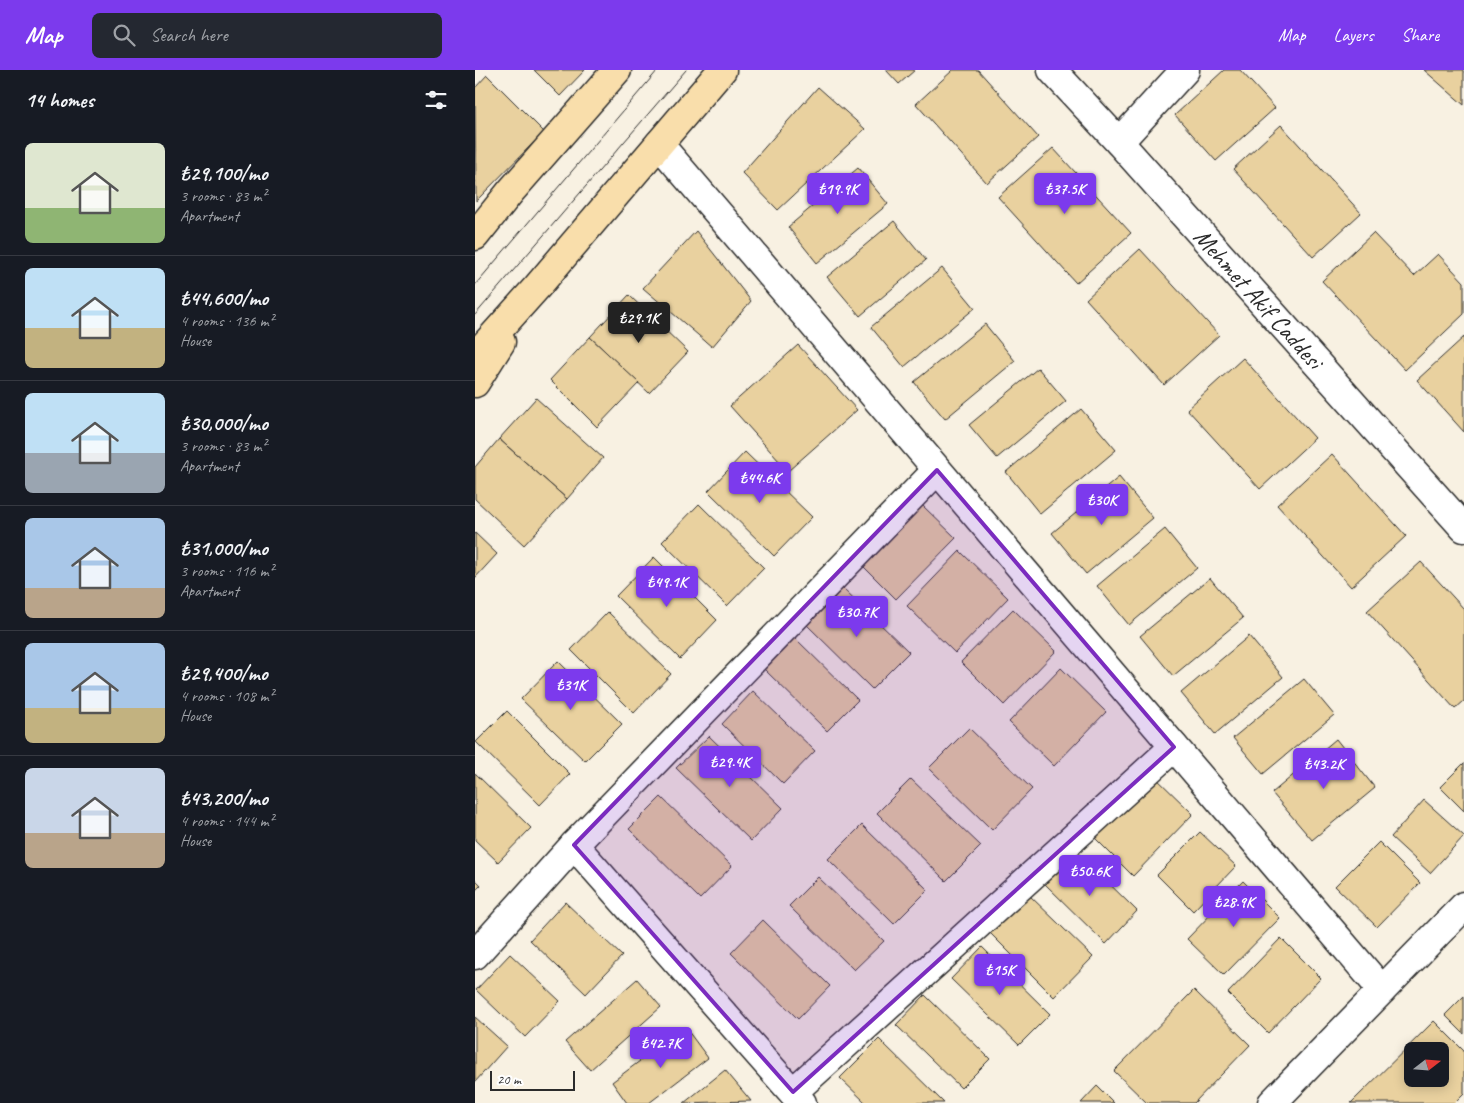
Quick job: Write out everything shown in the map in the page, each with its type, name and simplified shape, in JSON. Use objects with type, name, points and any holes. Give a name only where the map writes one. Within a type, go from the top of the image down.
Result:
[{"type":"highway","points":[[475,236],[511,191],[617,70]]},
{"type":"highway","points":[[475,356],[537,287],[723,70]]},
{"type":"highway","points":[[475,223],[511,191]]},
{"type":"highway","points":[[475,383],[537,287]]},
{"type":"street","name":"Mehmet Akif Caddesi","points":[[1051,70],[1119,142],[1464,528]]},
{"type":"street","points":[[1119,142],[1185,70]]},
{"type":"street","points":[[659,144],[1382,990]]},
{"type":"street","points":[[475,955],[575,845],[937,470]]},
{"type":"street","points":[[575,845],[797,1098],[1174,747]]},
{"type":"street","points":[[1272,1103],[1464,906]]},
{"type":"highlighted area","points":[[937,470],[1174,747],[793,1092],[574,845]]},
{"type":"building","points":[[534,70],[585,70],[560,96]]},
{"type":"building","points":[[886,70],[915,70],[899,84]]},
{"type":"building","points":[[953,70],[978,70],[1038,137],[987,183],[916,104]]},
{"type":"building","points":[[1224,70],[1240,70],[1275,108],[1216,161],[1175,115]]},
{"type":"building","points":[[1424,70],[1464,70],[1464,105]]},
{"type":"building","points":[[487,75],[544,132],[476,201],[475,88]]},
{"type":"building","points":[[818,87],[865,129],[778,210],[742,173]]},
{"type":"building","points":[[1281,125],[1361,213],[1313,257],[1233,169]]},
{"type":"building","points":[[1053,148],[1131,233],[1076,283],[998,197]]},
{"type":"building","points":[[858,168],[888,204],[817,263],[788,227]]},
{"type":"building","points":[[894,221],[926,260],[860,316],[827,277]]},
{"type":"building","points":[[696,231],[751,301],[712,347],[643,288]]},
{"type":"building","points":[[1373,233],[1414,276],[1438,254],[1464,282],[1464,314],[1405,370],[1322,281]]},
{"type":"building","points":[[1140,249],[1219,335],[1164,385],[1086,299]]},
{"type":"building","points":[[942,268],[975,308],[904,367],[871,327]]},
{"type":"building","points":[[629,295],[688,352],[649,393],[590,337]]},
{"type":"building","points":[[985,324],[1015,361],[945,419],[914,382]]},
{"type":"building","points":[[590,337],[639,383],[597,427],[550,380]]},
{"type":"building","points":[[1464,337],[1464,432],[1417,380]]},
{"type":"building","points":[[798,345],[857,410],[788,471],[730,406]]},
{"type":"building","points":[[1243,358],[1315,438],[1260,489],[1187,409]]},
{"type":"building","points":[[1038,368],[1066,401],[997,458],[969,425]]},
{"type":"building","points":[[536,398],[603,458],[567,499],[499,439]]},
{"type":"building","points":[[1081,409],[1116,450],[1040,514],[1006,472]]},
{"type":"building","points":[[499,439],[567,499],[524,545],[475,499],[475,467]]},
{"type":"building","points":[[745,452],[812,517],[774,556],[708,491]]},
{"type":"building","points":[[1332,454],[1406,536],[1351,587],[1277,505]]},
{"type":"building","points":[[1119,477],[1153,518],[1086,574],[1052,533]]},
{"type":"building","points":[[699,504],[764,568],[727,606],[662,542]]},
{"type":"building","points":[[922,505],[956,538],[896,599],[863,566]]},
{"type":"building","points":[[1165,529],[1197,568],[1129,625],[1097,586]]},
{"type":"building","points":[[475,533],[497,554],[475,578]]},
{"type":"building","points":[[960,551],[1008,598],[955,653],[907,606]]},
{"type":"building","points":[[654,557],[717,620],[680,659],[616,596]]},
{"type":"building","points":[[1421,562],[1464,609],[1464,701],[1455,709],[1367,611]]},
{"type":"building","points":[[1210,578],[1243,618],[1173,676],[1140,636]]},
{"type":"building","points":[[842,587],[909,652],[872,689],[806,624]]},
{"type":"building","points":[[1013,609],[1056,651],[1004,705],[961,662]]},
{"type":"building","points":[[608,612],[671,674],[634,713],[571,650]]},
{"type":"building","points":[[793,636],[858,700],[827,731],[763,668]]},
{"type":"building","points":[[1249,636],[1283,677],[1215,734],[1181,693]]},
{"type":"building","points":[[558,661],[622,724],[585,761],[521,699]]},
{"type":"building","points":[[1061,668],[1106,712],[1054,766],[1009,722]]},
{"type":"building","points":[[1304,679],[1334,715],[1263,774],[1233,738]]},
{"type":"building","points":[[753,691],[815,751],[783,784],[722,724]]},
{"type":"building","points":[[507,711],[570,774],[540,805],[476,742]]},
{"type":"building","points":[[969,728],[1032,789],[992,830],[929,768]]},
{"type":"building","points":[[709,736],[783,808],[751,841],[676,768]]},
{"type":"building","points":[[1336,739],[1375,788],[1312,840],[1272,793]]},
{"type":"building","points":[[1464,763],[1464,811],[1440,787]]},
{"type":"building","points":[[1150,772],[1193,814],[1133,876],[1090,833]]},
{"type":"building","points":[[475,773],[531,828],[498,862],[475,840]]},
{"type":"building","points":[[911,779],[981,846],[946,881],[877,813]]},
{"type":"building","points":[[661,797],[732,866],[700,899],[629,829]]},
{"type":"building","points":[[1424,800],[1464,836],[1430,873],[1391,837]]},
{"type":"building","points":[[862,825],[928,890],[894,924],[828,859]]},
{"type":"building","points":[[1200,832],[1236,866],[1193,911],[1157,875]]},
{"type":"building","points":[[1379,842],[1420,883],[1377,927],[1335,886]]},
{"type":"building","points":[[1075,850],[1137,911],[1106,944],[1043,882]]},
{"type":"building","points":[[818,877],[884,941],[854,970],[789,906]]},
{"type":"building","points":[[475,879],[481,885],[475,891]]},
{"type":"building","points":[[1243,881],[1280,918],[1224,975],[1187,939]]},
{"type":"building","points":[[1028,894],[1093,957],[1054,997],[990,933]]},
{"type":"building","points":[[565,902],[622,956],[586,994],[530,940]]},
{"type":"building","points":[[763,920],[830,986],[798,1019],[731,953]]},
{"type":"building","points":[[1281,938],[1321,978],[1268,1033],[1228,993]]},
{"type":"building","points":[[982,947],[1050,1014],[1019,1045],[951,979]]},
{"type":"building","points":[[510,954],[560,1001],[525,1037],[476,990]]},
{"type":"building","points":[[637,979],[661,1007],[590,1070],[565,1042]]},
{"type":"building","points":[[1194,990],[1250,1045],[1194,1103],[1147,1103],[1114,1071]]},
{"type":"building","points":[[925,995],[990,1059],[961,1088],[896,1025]]},
{"type":"building","points":[[1464,996],[1464,1034],[1445,1015]]},
{"type":"building","points":[[475,1017],[507,1046],[475,1082]]},
{"type":"building","points":[[1434,1021],[1464,1051],[1464,1093],[1454,1103],[1351,1103],[1404,1051],[1404,1088],[1449,1088],[1449,1042],[1413,1042]]},
{"type":"building","points":[[685,1027],[708,1058],[649,1103],[627,1103],[612,1082]]},
{"type":"building","points":[[879,1039],[944,1103],[866,1103],[840,1078]]},
{"type":"building","points":[[725,1070],[751,1101],[684,1103]]},
{"type":"building","points":[[1097,1086],[1114,1103],[1081,1103]]},
{"type":"tram line","points":[[475,285],[658,70]]},
{"type":"tram line","points":[[475,315],[686,70]]}]
